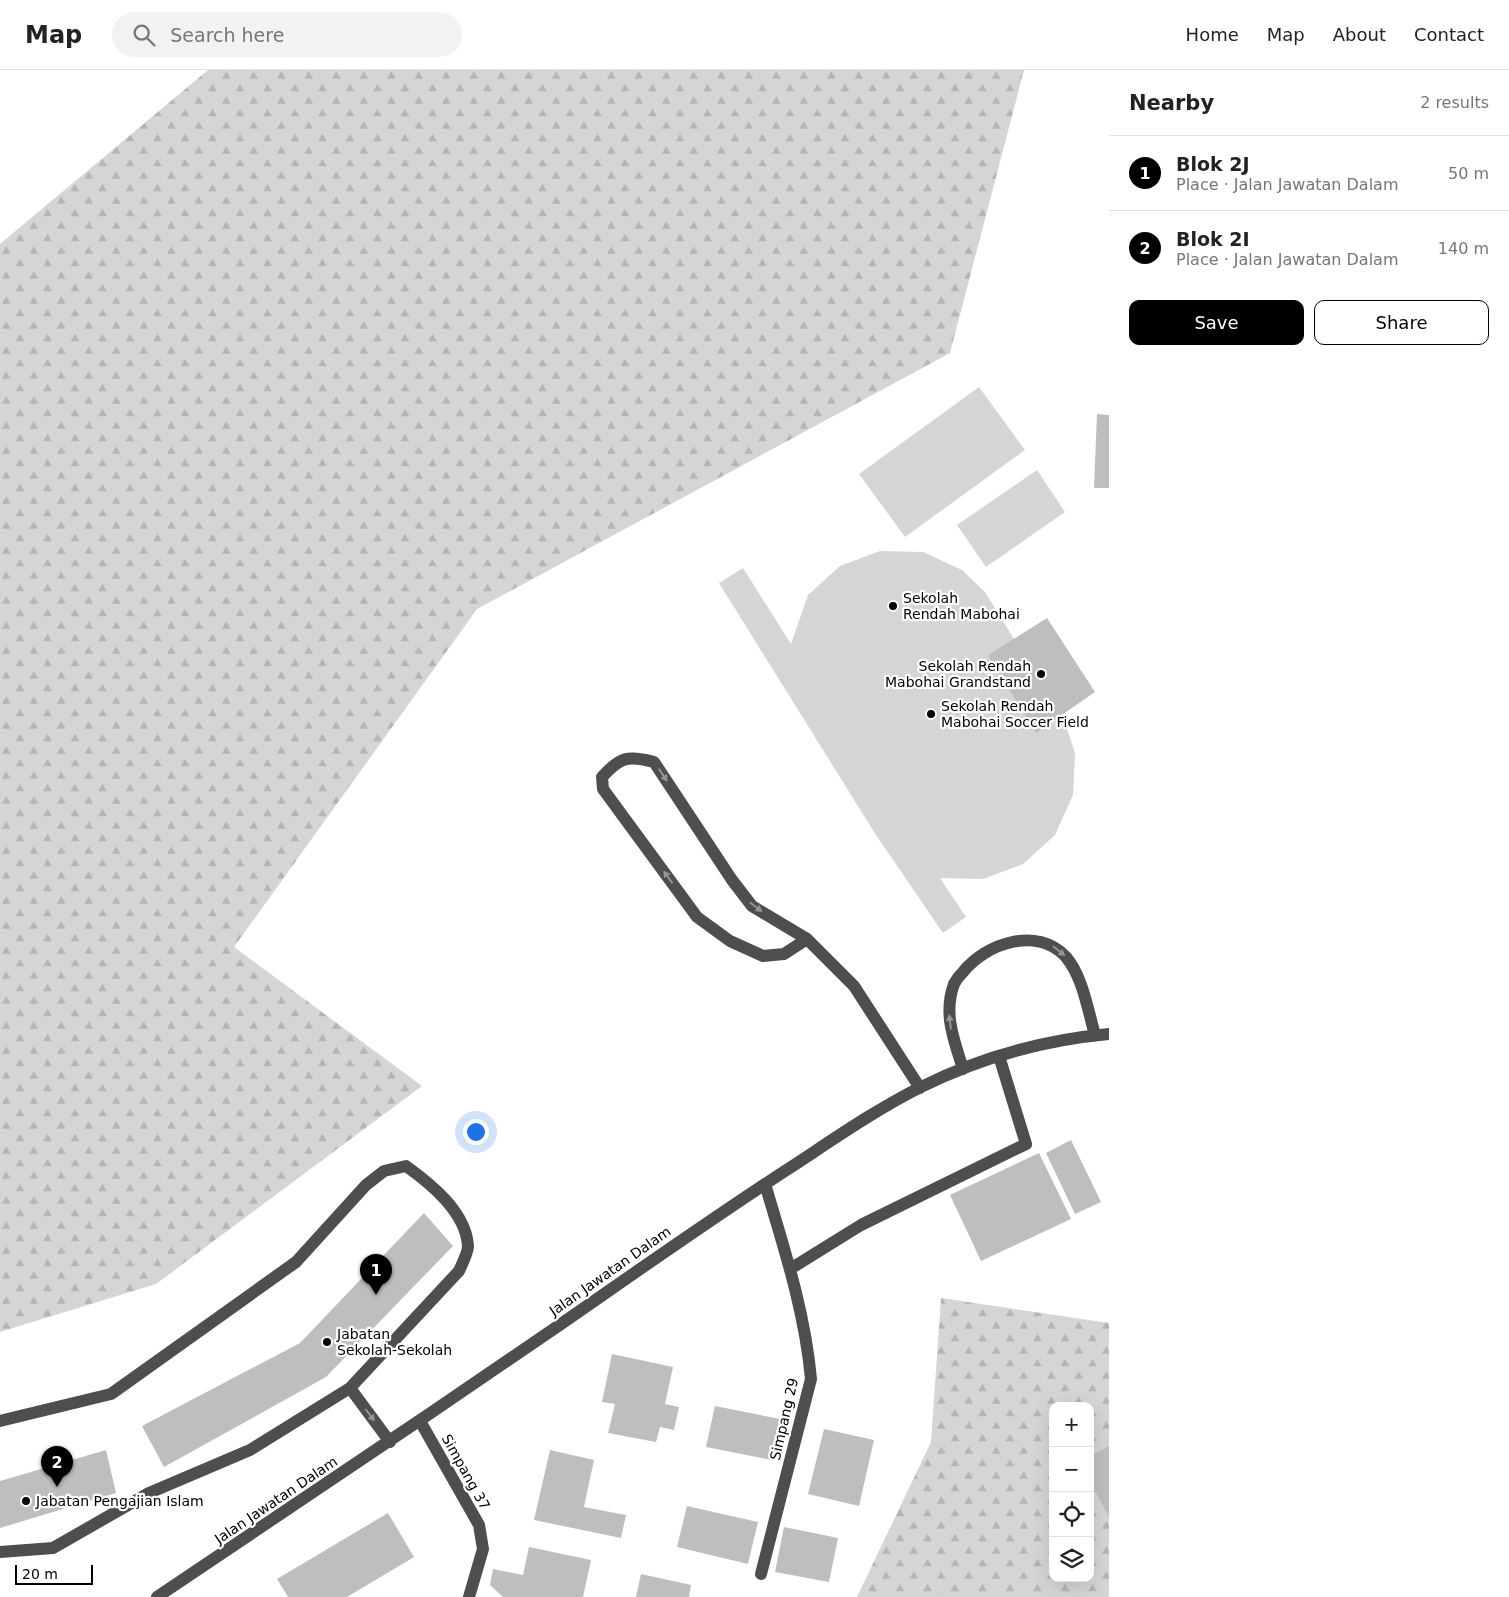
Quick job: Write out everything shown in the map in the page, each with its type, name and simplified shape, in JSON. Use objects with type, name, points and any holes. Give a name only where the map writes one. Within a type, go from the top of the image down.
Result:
[{"type":"street","points":[[807,939],[784,954],[763,956],[730,941],[697,917],[603,789],[602,777],[614,763],[633,757],[654,762],[732,880],[752,906],[807,939],[854,986],[920,1088]]},
{"type":"street","points":[[963,1069],[948,1020],[954,983],[974,959],[1000,944],[1026,940],[1050,945],[1067,958],[1078,980],[1095,1035]]},
{"type":"street","name":"Jalan Jawatan Dalam","points":[[157,1597],[390,1442],[765,1184],[846,1131],[920,1088],[963,1069],[999,1056],[1050,1043],[1109,1034]]},
{"type":"street","points":[[790,1270],[861,1225],[1026,1144],[999,1056]]},
{"type":"street","points":[[0,1420],[110,1394],[296,1262],[366,1185],[384,1171],[406,1166],[428,1181],[462,1221],[468,1248],[459,1271],[350,1388],[250,1450],[149,1493],[53,1548],[0,1552]]},
{"type":"street","name":"Simpang 29","points":[[761,1574],[810,1379],[808,1352],[790,1270],[765,1184]]},
{"type":"street","points":[[350,1388],[390,1442]]},
{"type":"street","name":"Simpang 37","points":[[420,1421],[479,1525],[484,1550],[469,1597]]},
{"type":"green space","points":[[208,70],[1024,70],[950,353],[477,609],[234,947],[422,1086],[156,1284],[0,1332],[0,244]]},
{"type":"green space","points":[[979,387],[1025,450],[905,537],[859,474]]},
{"type":"green space","points":[[1037,470],[1065,512],[986,567],[957,525]]},
{"type":"green space","points":[[880,551],[923,552],[962,570],[985,592],[1064,720],[1075,753],[1073,795],[1055,835],[1023,864],[983,879],[940,878],[966,917],[943,933],[876,835],[719,583],[743,568],[791,644],[808,595],[840,566]]},
{"type":"green space","points":[[941,1298],[1109,1323],[1109,1597],[857,1597],[931,1442]]},
{"type":"building","points":[[1097,414],[1109,415],[1109,488],[1094,488]]},
{"type":"building","name":"Sekolah Rendah Mabohai Grandstand","points":[[1047,618],[1095,692],[1036,733],[988,655]]},
{"type":"building","points":[[1071,1140],[1101,1202],[1075,1214],[1046,1153]]},
{"type":"building","points":[[1039,1153],[1071,1219],[981,1261],[950,1195]]},
{"type":"building","points":[[424,1213],[453,1246],[326,1377],[164,1467],[142,1426],[300,1343]]},
{"type":"building","points":[[612,1354],[673,1367],[665,1404],[679,1407],[674,1430],[660,1427],[656,1442],[608,1433],[615,1404],[602,1402]]},
{"type":"building","points":[[715,1406],[780,1419],[772,1460],[706,1447]]},
{"type":"building","points":[[824,1429],[874,1440],[859,1506],[808,1494]]},
{"type":"building","points":[[1109,1446],[1109,1517],[1094,1489],[1094,1454]]},
{"type":"building","points":[[106,1450],[116,1493],[0,1528],[0,1481]]},
{"type":"building","points":[[550,1450],[594,1460],[584,1507],[626,1515],[621,1538],[534,1520]]},
{"type":"building","points":[[687,1506],[758,1522],[748,1564],[677,1547]]},
{"type":"building","points":[[388,1513],[414,1557],[347,1597],[288,1597],[277,1579]]},
{"type":"building","points":[[784,1527],[838,1538],[829,1582],[775,1572]]},
{"type":"building","points":[[529,1547],[591,1560],[583,1597],[503,1597],[490,1585],[493,1569],[523,1575]]},
{"type":"building","points":[[641,1574],[691,1585],[689,1597],[636,1597]]},
{"type":"place","name":"Sekolah Rendah Mabohai","points":[[893,606]]},
{"type":"place","name":"Sekolah Rendah Mabohai Grandstand","points":[[1041,674]]},
{"type":"place","name":"Sekolah Rendah Mabohai Soccer Field","points":[[931,714]]},
{"type":"place","name":"Blok 2J","points":[[376,1295]]},
{"type":"place","name":"Jabatan Sekolah-Sekolah","points":[[327,1342]]},
{"type":"place","name":"Blok 2I","points":[[57,1487]]},
{"type":"place","name":"Jabatan Pengajian Islam","points":[[26,1501]]}]
